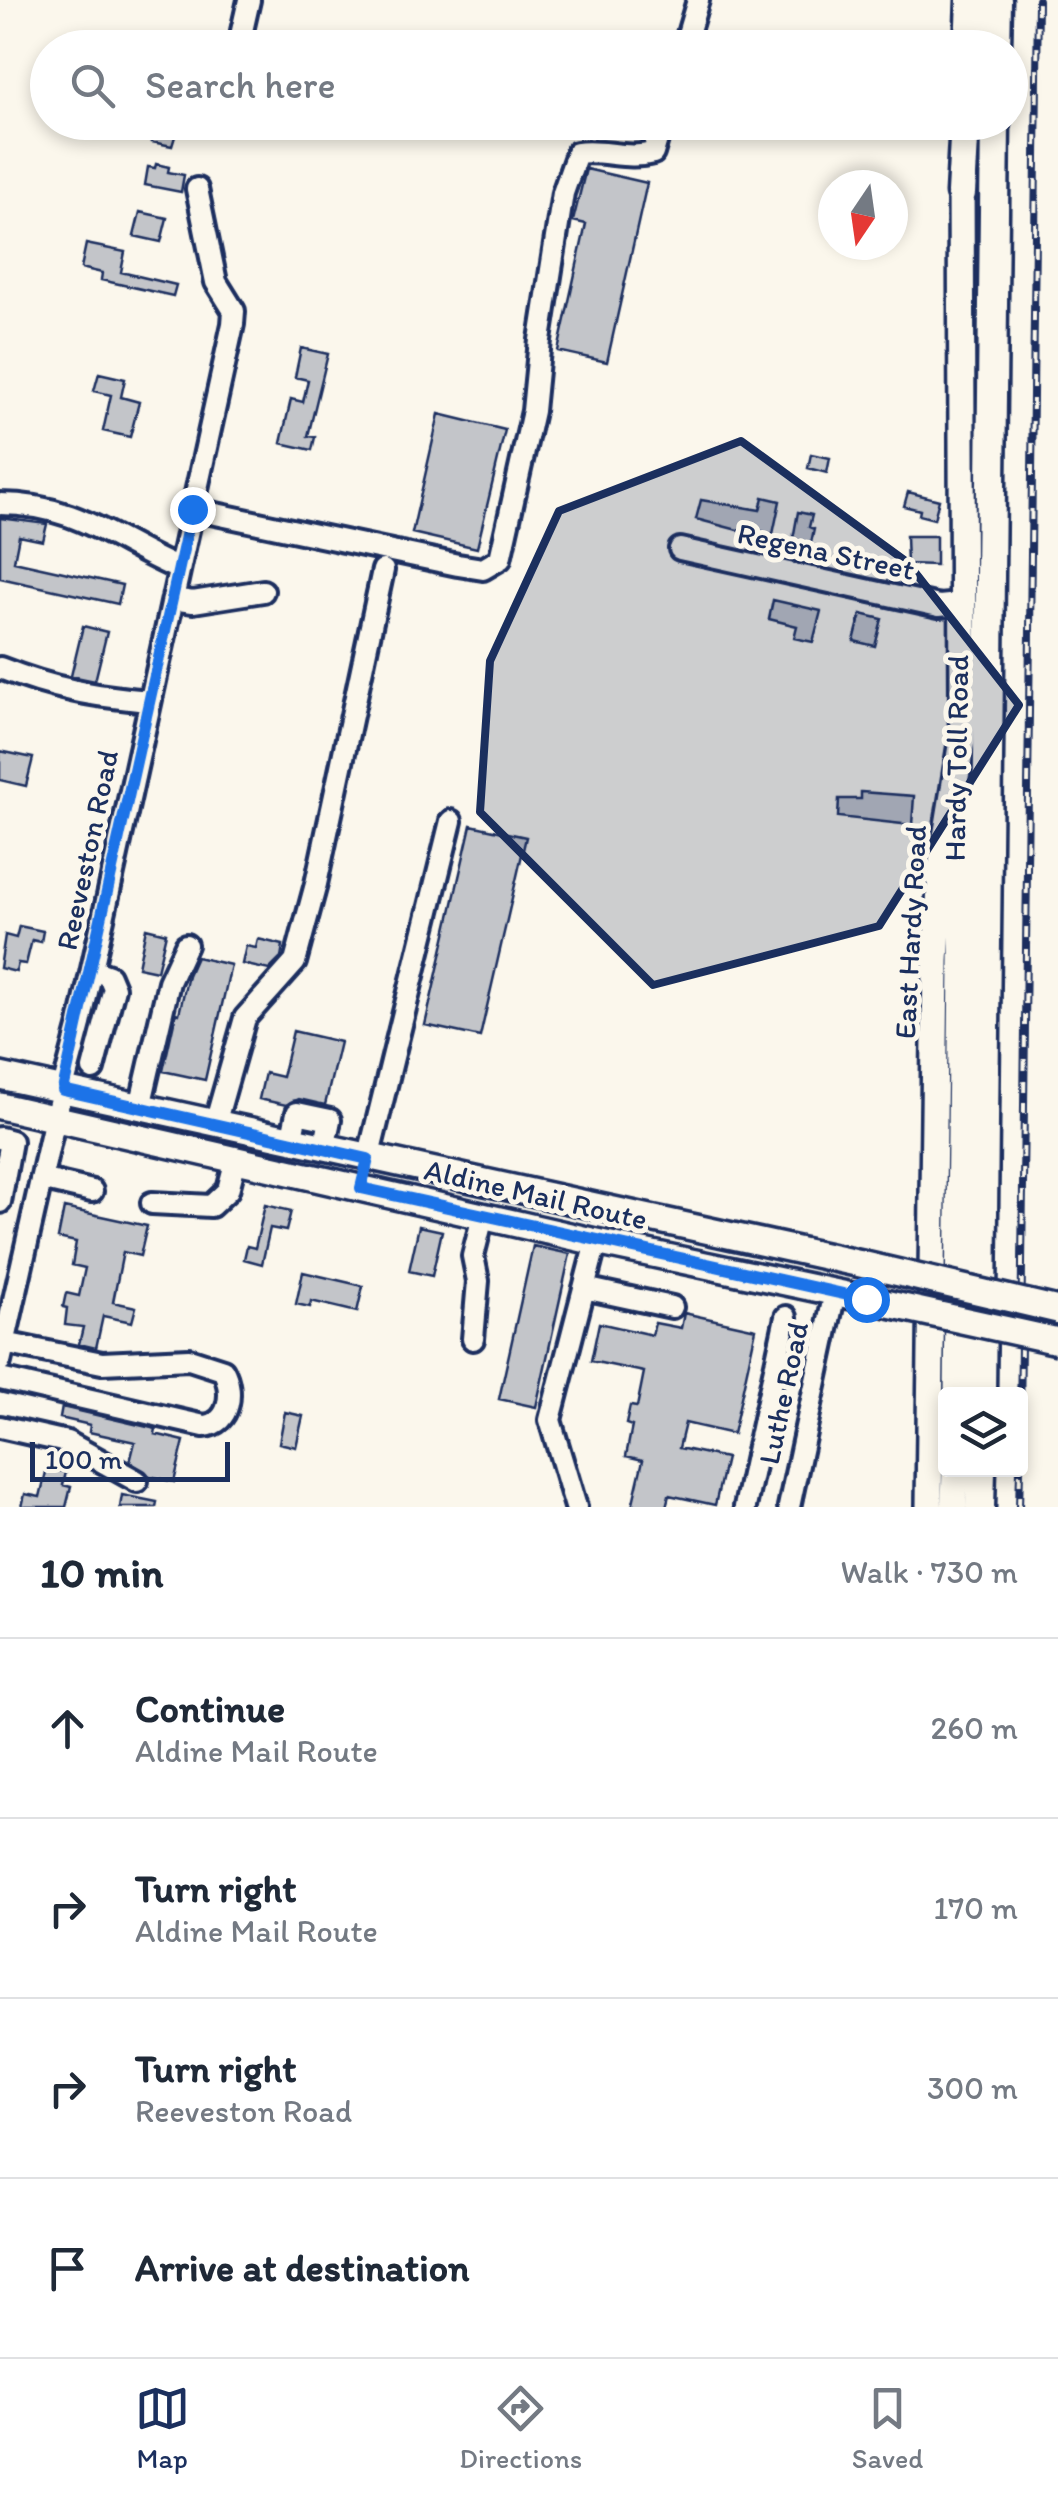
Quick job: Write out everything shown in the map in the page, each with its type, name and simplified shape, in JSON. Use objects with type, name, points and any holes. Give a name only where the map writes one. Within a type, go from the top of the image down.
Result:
[{"type":"highway","points":[[970,30],[972,0]]},
{"type":"highway","points":[[996,30],[997,0]]},
{"type":"highway","points":[[961,193],[962,140]]},
{"type":"highway","name":"Hardy Toll Road","points":[[982,1387],[995,140]]},
{"type":"highway","points":[[980,1477],[980,1507]]},
{"type":"main road","points":[[958,0],[959,30]]},
{"type":"main road","name":"East Hardy Road","points":[[929,1507],[936,961],[941,868],[962,740],[961,193]]},
{"type":"main road","points":[[956,1387],[964,922],[962,740]]},
{"type":"main road","name":"Aldine Mail Route","points":[[0,1076],[1058,1310]]},
{"type":"main road","name":"Aldine Mail Route","points":[[9,1108],[596,1242],[1058,1341]]},
{"type":"main road","points":[[361,1188],[368,1159]]},
{"type":"main road","points":[[596,1242],[602,1208]]},
{"type":"main road","points":[[954,1507],[955,1477]]},
{"type":"street","points":[[242,30],[248,0]]},
{"type":"street","points":[[689,30],[698,0]]},
{"type":"street","points":[[192,509],[458,565],[483,569],[500,559],[534,412],[546,303],[563,193],[572,162],[576,154],[589,151],[653,154],[657,140]]},
{"type":"street","name":"Reeveston Road","points":[[2,1352],[8,1292],[34,1212],[92,970],[234,312],[216,282],[197,189]]},
{"type":"street","points":[[0,504],[44,507],[72,514],[179,569]]},
{"type":"street","name":"Regena Street","points":[[680,549],[940,606],[960,604]]},
{"type":"street","points":[[215,1124],[244,1018],[295,962],[316,884],[383,570]]},
{"type":"street","points":[[172,598],[193,602],[263,591]]},
{"type":"street","points":[[0,668],[50,688],[150,701]]},
{"type":"street","points":[[368,1159],[451,821]]},
{"type":"street","points":[[140,1108],[169,982],[186,945]]},
{"type":"street","points":[[92,970],[109,976],[114,988],[93,1069]]},
{"type":"street","points":[[9,1108],[0,1202],[34,1212]]},
{"type":"street","points":[[152,1202],[211,1206],[228,1190],[236,1159]]},
{"type":"street","points":[[42,1179],[92,1191]]},
{"type":"street","points":[[474,1339],[478,1282],[472,1256],[483,1216]]},
{"type":"street","points":[[576,1507],[550,1420],[596,1242]]},
{"type":"street","points":[[584,1288],[672,1307]]},
{"type":"street","name":"Luthe Road","points":[[788,1507],[836,1292]]},
{"type":"street","points":[[745,1507],[786,1317]]},
{"type":"street","points":[[0,1379],[204,1426],[222,1419],[230,1391],[223,1370],[190,1359],[102,1364],[2,1352]]},
{"type":"street","points":[[0,1427],[67,1442],[137,1481]]},
{"type":"highlighted area","points":[[741,441],[907,562],[1019,705],[879,926],[653,985],[480,812],[490,661],[559,511]]},
{"type":"building","points":[[153,140],[174,140],[172,146]]},
{"type":"building","points":[[156,164],[169,167],[168,172],[184,175],[181,192],[145,185],[148,167],[155,168]]},
{"type":"building","points":[[586,169],[647,183],[607,362],[558,351],[586,224],[573,221]]},
{"type":"building","points":[[140,212],[167,218],[161,242],[134,236]]},
{"type":"building","points":[[86,244],[125,252],[121,272],[176,285],[173,296],[101,280],[102,273],[81,268]]},
{"type":"building","points":[[301,348],[328,354],[308,436],[315,437],[312,450],[281,443],[291,399],[303,402],[308,380],[295,377]]},
{"type":"building","points":[[99,373],[125,379],[121,397],[139,402],[130,437],[103,431],[111,395],[94,391]]},
{"type":"building","points":[[439,414],[505,430],[477,548],[412,533]]},
{"type":"building","points":[[811,454],[830,458],[827,473],[808,468]]},
{"type":"building","points":[[908,492],[939,500],[934,519],[904,506]]},
{"type":"building","points":[[763,497],[780,501],[773,534],[746,528],[745,532],[696,519],[701,500],[760,510]]},
{"type":"building","points":[[798,512],[812,515],[811,543],[793,539]]},
{"type":"building","points":[[0,518],[47,524],[43,541],[19,536],[14,561],[122,585],[118,604],[0,578]]},
{"type":"building","points":[[906,536],[936,536],[936,565],[907,564]]},
{"type":"building","points":[[773,600],[821,611],[813,642],[794,638],[797,626],[769,619]]},
{"type":"building","points":[[861,614],[882,619],[875,646],[854,641]]},
{"type":"building","points":[[83,626],[107,632],[95,681],[71,676]]},
{"type":"building","points":[[0,751],[33,758],[26,786],[0,780]]},
{"type":"building","points":[[861,792],[914,796],[912,825],[838,817],[839,799],[861,799]]},
{"type":"building","points":[[471,825],[526,837],[480,1037],[425,1025]]},
{"type":"building","points":[[19,926],[43,931],[41,942],[32,940],[26,964],[18,963],[16,972],[0,968],[5,935],[16,938]]},
{"type":"building","points":[[146,928],[166,933],[157,971],[138,967]]},
{"type":"building","points":[[258,939],[283,945],[281,958],[269,970],[242,964],[246,946],[256,948]]},
{"type":"building","points":[[196,957],[231,965],[205,1080],[163,1071],[176,1013],[179,1014]]},
{"type":"building","points":[[293,1031],[340,1042],[325,1105],[299,1099],[286,1105],[259,1099],[265,1073],[282,1077]]},
{"type":"building","points":[[265,1205],[291,1211],[286,1231],[270,1228],[262,1264],[244,1259],[247,1246],[255,1248]]},
{"type":"building","points":[[64,1208],[147,1226],[140,1256],[123,1252],[113,1302],[136,1307],[132,1322],[103,1316],[96,1348],[79,1344],[83,1327],[65,1325],[66,1293],[79,1296],[85,1268],[72,1265],[76,1242],[58,1238]]},
{"type":"building","points":[[419,1226],[442,1231],[432,1276],[409,1271]]},
{"type":"building","points":[[533,1246],[570,1254],[536,1407],[499,1399]]},
{"type":"building","points":[[303,1272],[363,1286],[357,1312],[311,1301],[310,1307],[296,1304]]},
{"type":"building","points":[[684,1313],[756,1329],[733,1434],[685,1423],[679,1448],[726,1458],[715,1505],[669,1495],[666,1507],[632,1507],[643,1460],[626,1456],[632,1426],[626,1424],[630,1406],[637,1407],[644,1372],[591,1361],[599,1323],[652,1335],[655,1323],[681,1328]]},
{"type":"building","points":[[62,1407],[156,1429],[155,1434],[184,1441],[174,1482],[150,1476],[130,1462],[135,1442],[89,1432],[90,1425],[60,1418]]},
{"type":"building","points":[[285,1412],[303,1416],[296,1447],[279,1443]]},
{"type":"building","points":[[47,1468],[66,1472],[63,1485],[71,1487],[66,1507],[22,1507],[25,1494],[40,1497]]},
{"type":"building","points":[[122,1495],[157,1502],[156,1507],[120,1507]]},
{"type":"railway","points":[[1020,1387],[1038,0]]},
{"type":"railway","points":[[1019,1507],[1020,1477]]},
{"type":"route","points":[[192,509],[63,1090],[368,1159],[361,1188],[866,1299]]}]
